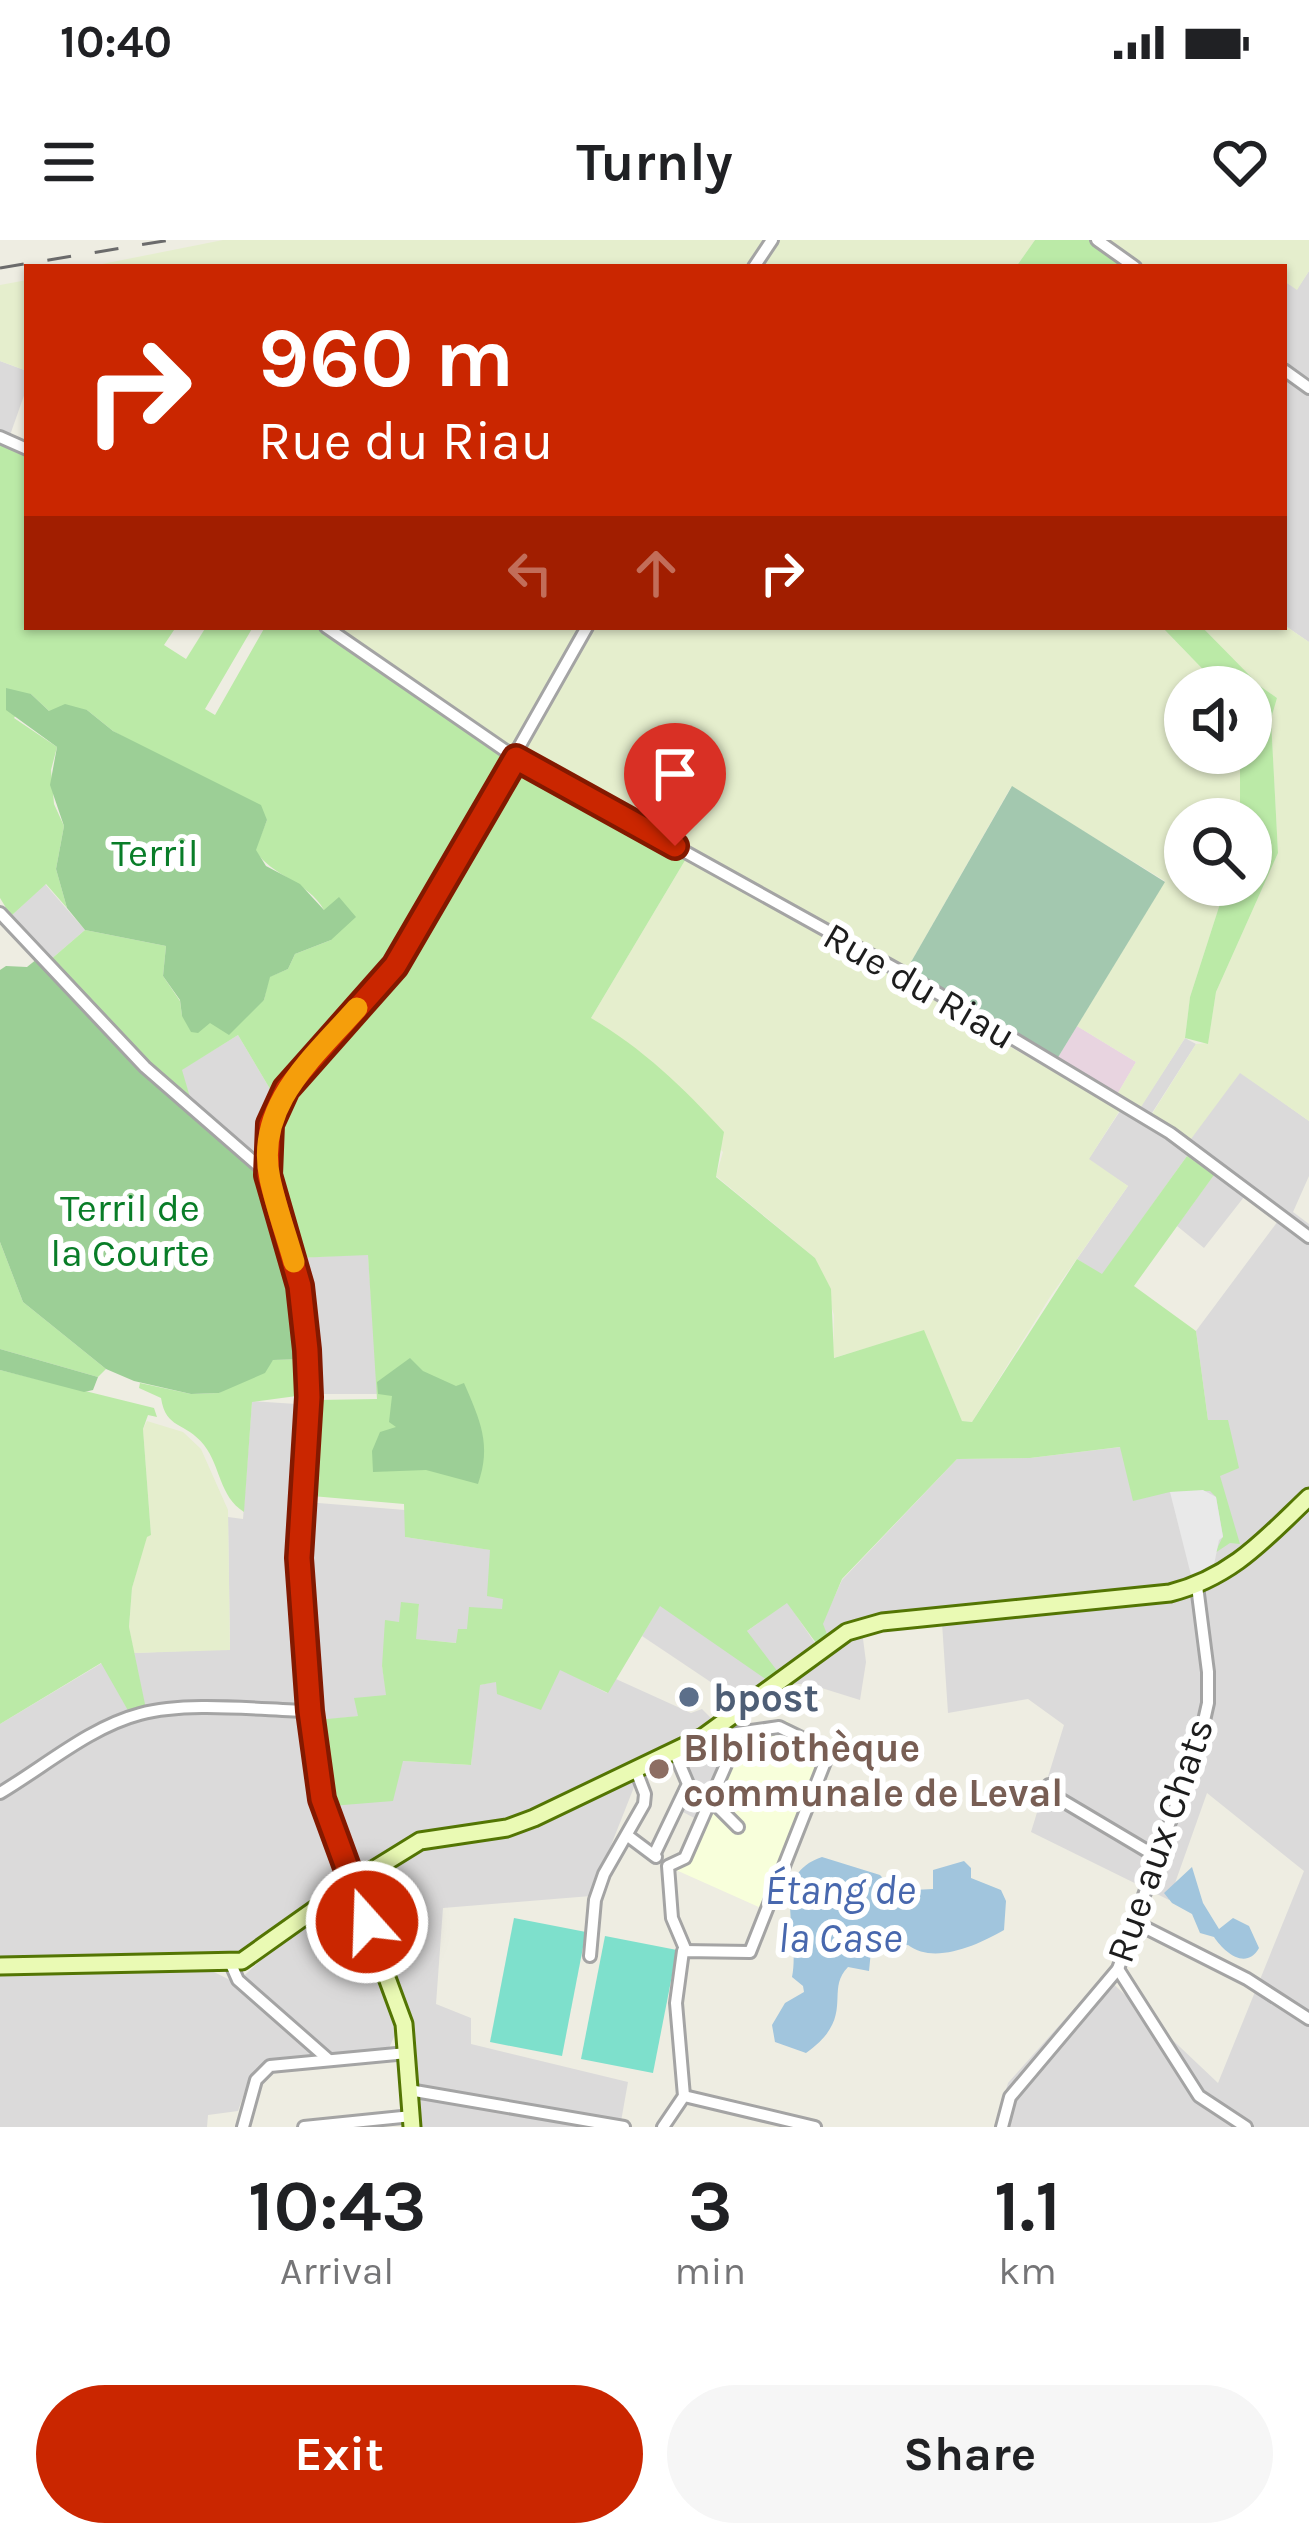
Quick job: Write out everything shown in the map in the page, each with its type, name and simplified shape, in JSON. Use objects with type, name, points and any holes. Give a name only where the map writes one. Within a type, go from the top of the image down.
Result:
[{"type":"street","points":[[1097,240],[1132,264]]},
{"type":"street","name":"Rue du Riau","points":[[330,630],[516,758],[914,979],[1170,1133],[1309,1237]]},
{"type":"street","points":[[304,2127],[412,2122],[404,2024],[322,1799],[310,1711],[299,1558],[309,1397],[307,1350],[300,1286],[268,1175],[274,1109],[300,1072],[395,966],[585,630]]},
{"type":"street","points":[[0,913],[145,1066],[268,1175]]},
{"type":"street","points":[[0,1966],[230,1962],[253,1955],[352,1883],[420,1841],[521,1823],[720,1731],[828,1645],[864,1625],[1170,1593],[1197,1586],[1240,1561],[1309,1497]]},
{"type":"street","name":"Rue aux Chats","points":[[1002,2127],[1010,2097],[1118,1969],[1136,1923],[1208,1703],[1197,1586]]},
{"type":"street","points":[[0,1793],[141,1713],[310,1711]]},
{"type":"street","points":[[663,2127],[683,2096],[676,2003],[683,1951],[750,1952],[827,1756],[824,1749],[779,1727],[720,1731]]},
{"type":"street","points":[[668,1865],[685,1858],[732,1751],[720,1731]]},
{"type":"street","points":[[654,1855],[688,1784],[674,1750]]},
{"type":"street","points":[[590,1956],[596,1900],[645,1794],[635,1768]]},
{"type":"street","points":[[1049,1785],[1053,1795],[1159,1858]]},
{"type":"street","points":[[711,1799],[738,1827]]},
{"type":"street","points":[[628,1836],[668,1865]]},
{"type":"street","points":[[668,1865],[672,1918],[686,1951]]},
{"type":"street","points":[[1136,1923],[1247,1979],[1309,2019]]},
{"type":"street","points":[[230,1962],[238,1980],[329,2060]]},
{"type":"street","points":[[1118,1969],[1199,2096],[1246,2127]]},
{"type":"street","points":[[243,2127],[263,2069],[407,2054]]},
{"type":"street","points":[[409,2090],[624,2127]]},
{"type":"street","points":[[683,2096],[815,2127]]},
{"type":"shaded area","points":[[223,240],[768,240],[752,264],[102,264]]},
{"type":"shaded area","points":[[777,240],[1035,240],[1018,264],[764,264]]},
{"type":"shaded area","points":[[1104,240],[1309,240],[1309,271],[1297,290],[1287,283],[1287,264],[1138,264]]},
{"type":"shaded area","points":[[1309,271],[1309,642],[1287,627],[1287,283],[1297,289]]},
{"type":"shaded area","points":[[24,281],[24,370],[0,361],[0,285]]},
{"type":"shaded area","points":[[0,361],[24,370],[24,396],[9,438],[0,434]]},
{"type":"shaded area","points":[[1287,627],[1309,642],[1309,1121],[1240,1073],[1191,1139],[1152,1114],[1196,1044],[1208,1043],[1216,992],[1254,906],[1272,906],[1272,866],[1278,853],[1272,738],[1277,698],[1272,694],[1272,666],[1240,666],[1205,630]]},
{"type":"shaded area","points":[[336,630],[581,630],[511,747]]},
{"type":"shaded area","points":[[588,630],[1165,630],[1200,666],[1164,666],[1164,774],[1240,774],[1240,798],[1164,798],[1164,880],[1011,787],[907,969],[520,755]]},
{"type":"shaded area","points":[[1012,786],[1164,881],[1057,1059],[907,969]]},
{"type":"shaded area","points":[[687,857],[935,996],[995,1038],[1120,1110],[1089,1159],[1128,1186],[1050,1297],[972,1422],[962,1421],[924,1331],[833,1358],[834,1315],[815,1258],[716,1176],[723,1152],[591,1018]]},
{"type":"shaded area","points":[[1164,883],[1164,906],[1219,906],[1190,997],[1185,1038],[1141,1107],[1118,1093],[1136,1062],[1077,1026]]},
{"type":"shaded area","points":[[45,884],[85,930],[49,961],[9,918]]},
{"type":"shaded area","points":[[1077,1026],[1136,1062],[1118,1093],[1057,1059]]},
{"type":"shaded area","points":[[238,1035],[276,1099],[269,1114],[266,1155],[259,1161],[192,1104],[181,1070]]},
{"type":"shaded area","points":[[1185,1038],[1196,1044],[1152,1113],[1240,1072],[1309,1121],[1309,1176],[1293,1212],[1309,1224],[1309,2127],[995,2127],[1008,2083],[1104,1975],[1218,2083],[1304,1871],[1207,1793],[1169,1900],[1031,1832],[1064,1725],[1028,1699],[948,1713],[942,1623],[862,1631],[866,1662],[860,1700],[812,1685],[786,1683],[746,1632],[787,1602],[815,1643],[827,1634],[822,1624],[842,1580],[957,1459],[1030,1458],[1121,1447],[1132,1495],[1228,1426],[1227,1421],[1208,1420],[1196,1331],[1278,1221],[1244,1197],[1204,1248],[1177,1226],[1213,1176],[1187,1156],[1102,1275],[1077,1259],[1128,1186],[1088,1160],[1128,1099],[1141,1106]]},
{"type":"shaded area","points":[[368,1254],[378,1394],[312,1394],[296,1258]]},
{"type":"shaded area","points":[[252,1401],[312,1405],[306,1502],[405,1510],[405,1537],[491,1550],[503,1598],[503,1609],[467,1629],[457,1643],[415,1639],[419,1605],[399,1622],[382,1666],[387,1695],[359,1716],[317,1721],[331,1806],[403,1761],[471,1765],[479,1685],[560,1669],[607,1693],[616,1679],[691,1713],[702,1709],[712,1719],[681,1740],[514,1819],[417,1831],[238,1956],[0,1959],[0,1724],[102,1663],[130,1713],[145,1708],[134,1653],[230,1649],[228,1517],[243,1519]]},
{"type":"shaded area","points":[[147,1421],[183,1432],[201,1449],[228,1510],[230,1650],[134,1653],[129,1628],[132,1588],[146,1537],[151,1535],[143,1429]]},
{"type":"shaded area","points":[[1203,1490],[1216,1497],[1223,1537],[1213,1570],[1192,1579],[1170,1492]]},
{"type":"shaded area","points":[[660,1605],[767,1680],[739,1701],[642,1636]]},
{"type":"shaded area","points":[[727,1721],[733,1729],[787,1721],[830,1754],[761,1908],[676,1870],[730,1749]]},
{"type":"shaded area","points":[[725,1736],[730,1749],[698,1820],[683,1812],[691,1786],[678,1756]]},
{"type":"shaded area","points":[[638,1777],[591,1896],[443,1908],[436,2004],[471,2018],[471,2044],[628,2082],[620,2127],[420,2127],[416,2041],[363,1885],[436,1842],[515,1835],[606,1787]]},
{"type":"shaded area","points":[[344,1898],[398,2028],[389,2048],[262,2065],[250,2076],[238,2111],[208,2115],[207,2127],[0,2127],[0,1973],[210,1970],[236,1983]]},
{"type":"shaded area","points":[[514,1918],[586,1932],[562,2056],[490,2042]]},
{"type":"shaded area","points":[[605,1936],[677,1950],[653,2073],[581,2059]]},
{"type":"green space","points":[[1035,240],[1092,240],[1126,264],[1067,264],[1018,264]]},
{"type":"green space","points":[[0,440],[24,450],[24,630],[174,630],[164,645],[186,659],[204,630],[251,630],[205,709],[215,715],[263,630],[325,630],[508,758],[396,958],[276,1099],[238,1035],[182,1070],[192,1104],[49,961],[85,930],[166,946],[163,976],[180,1001],[182,1016],[210,1023],[264,1000],[269,977],[288,969],[295,954],[331,940],[317,900],[255,850],[267,820],[113,731],[87,710],[49,711],[31,694],[14,718],[57,747],[51,770],[54,804],[64,826],[56,869],[67,908],[46,884],[11,916],[0,898]]},
{"type":"green space","points":[[1165,630],[1205,630],[1240,666],[1200,666]]},
{"type":"green space","name":"Terril","points":[[6,688],[31,694],[49,711],[65,704],[87,710],[113,731],[261,805],[267,820],[256,850],[266,866],[300,884],[324,910],[339,897],[356,917],[331,940],[295,954],[288,969],[270,977],[264,1000],[229,1035],[210,1023],[198,1033],[191,1032],[180,1000],[163,976],[166,946],[85,930],[67,908],[56,869],[64,826],[50,785],[57,747],[6,710]]},
{"type":"green space","points":[[1272,738],[1278,853],[1272,866],[1272,798],[1240,798],[1240,774],[1272,774]]},
{"type":"green space","points":[[523,768],[687,857],[591,1018],[645,1056],[724,1132],[716,1177],[815,1258],[831,1289],[834,1358],[924,1330],[962,1421],[972,1422],[1077,1259],[1102,1274],[1187,1156],[1214,1175],[1134,1286],[1196,1331],[1208,1420],[1228,1420],[1239,1468],[1220,1476],[1240,1544],[1230,1543],[1215,1553],[1223,1536],[1216,1497],[1210,1491],[1170,1492],[1133,1501],[1120,1447],[1030,1458],[957,1459],[842,1579],[823,1624],[827,1634],[816,1643],[787,1603],[747,1631],[778,1672],[767,1680],[660,1606],[608,1693],[560,1670],[541,1710],[497,1694],[496,1682],[480,1685],[471,1765],[403,1761],[393,1801],[331,1806],[317,1720],[358,1716],[354,1698],[386,1695],[382,1666],[385,1620],[399,1622],[401,1602],[419,1604],[416,1639],[456,1643],[458,1629],[467,1629],[469,1607],[502,1609],[503,1599],[487,1596],[490,1550],[405,1537],[404,1504],[312,1496],[307,1490],[312,1405],[318,1400],[377,1399],[368,1255],[296,1258],[274,1180],[274,1123],[288,1092],[403,960],[513,771]]},
{"type":"green space","points":[[1219,906],[1254,906],[1216,992],[1208,1044],[1185,1038],[1190,997]]},
{"type":"green space","name":"Terril de la Courte","points":[[37,959],[141,1070],[261,1178],[281,1238],[304,1359],[273,1360],[265,1373],[219,1393],[191,1394],[134,1381],[106,1369],[23,1302],[0,1242],[0,970],[27,967]]},
{"type":"green space","points":[[0,1242],[23,1302],[106,1369],[98,1377],[0,1349]]},
{"type":"green space","points":[[0,1349],[98,1377],[93,1390],[84,1392],[0,1370]]},
{"type":"green space","points":[[410,1358],[423,1371],[456,1386],[464,1383],[484,1445],[478,1484],[426,1470],[373,1472],[372,1451],[380,1432],[396,1427],[389,1422],[392,1396],[378,1394],[377,1382]]},
{"type":"green space","points":[[304,1359],[304,1395],[252,1402],[244,1512],[225,1490],[204,1445],[172,1421],[161,1398],[139,1388],[140,1383],[191,1394],[219,1393],[273,1360]]},
{"type":"green space","points":[[0,1370],[154,1408],[157,1417],[148,1415],[143,1429],[151,1535],[132,1588],[129,1627],[146,1709],[130,1714],[101,1663],[0,1724]]},
{"type":"water","name":"Étang de la Case","points":[[822,1857],[880,1875],[894,1891],[933,1889],[933,1870],[964,1861],[971,1868],[971,1878],[1001,1890],[1006,1901],[1004,1930],[943,1953],[908,1945],[871,1951],[869,1971],[848,1967],[841,1976],[831,2028],[806,2053],[775,2042],[772,2025],[785,2003],[804,1992],[792,1977],[791,1891],[806,1865]]},
{"type":"water","points":[[1192,1867],[1203,1903],[1219,1929],[1233,1918],[1249,1926],[1259,1948],[1254,1955],[1242,1959],[1229,1953],[1214,1937],[1200,1933],[1192,1914],[1164,1893]]},
{"type":"railway","points":[[24,264],[170,240]]},
{"type":"railway","points":[[0,268],[24,264]]},
{"type":"slow traffic","points":[[294,1262],[268,1175],[270,1124],[286,1089],[357,1008]]},
{"type":"place","name":"bpost","points":[[689,1697]]},
{"type":"place","name":"BIbliothèque communale de Leval","points":[[659,1769]]},
{"type":"route","points":[[367,1922],[322,1799],[310,1711],[299,1558],[309,1379],[300,1286],[268,1175],[274,1109],[300,1072],[395,966],[516,758],[675,846]]}]
